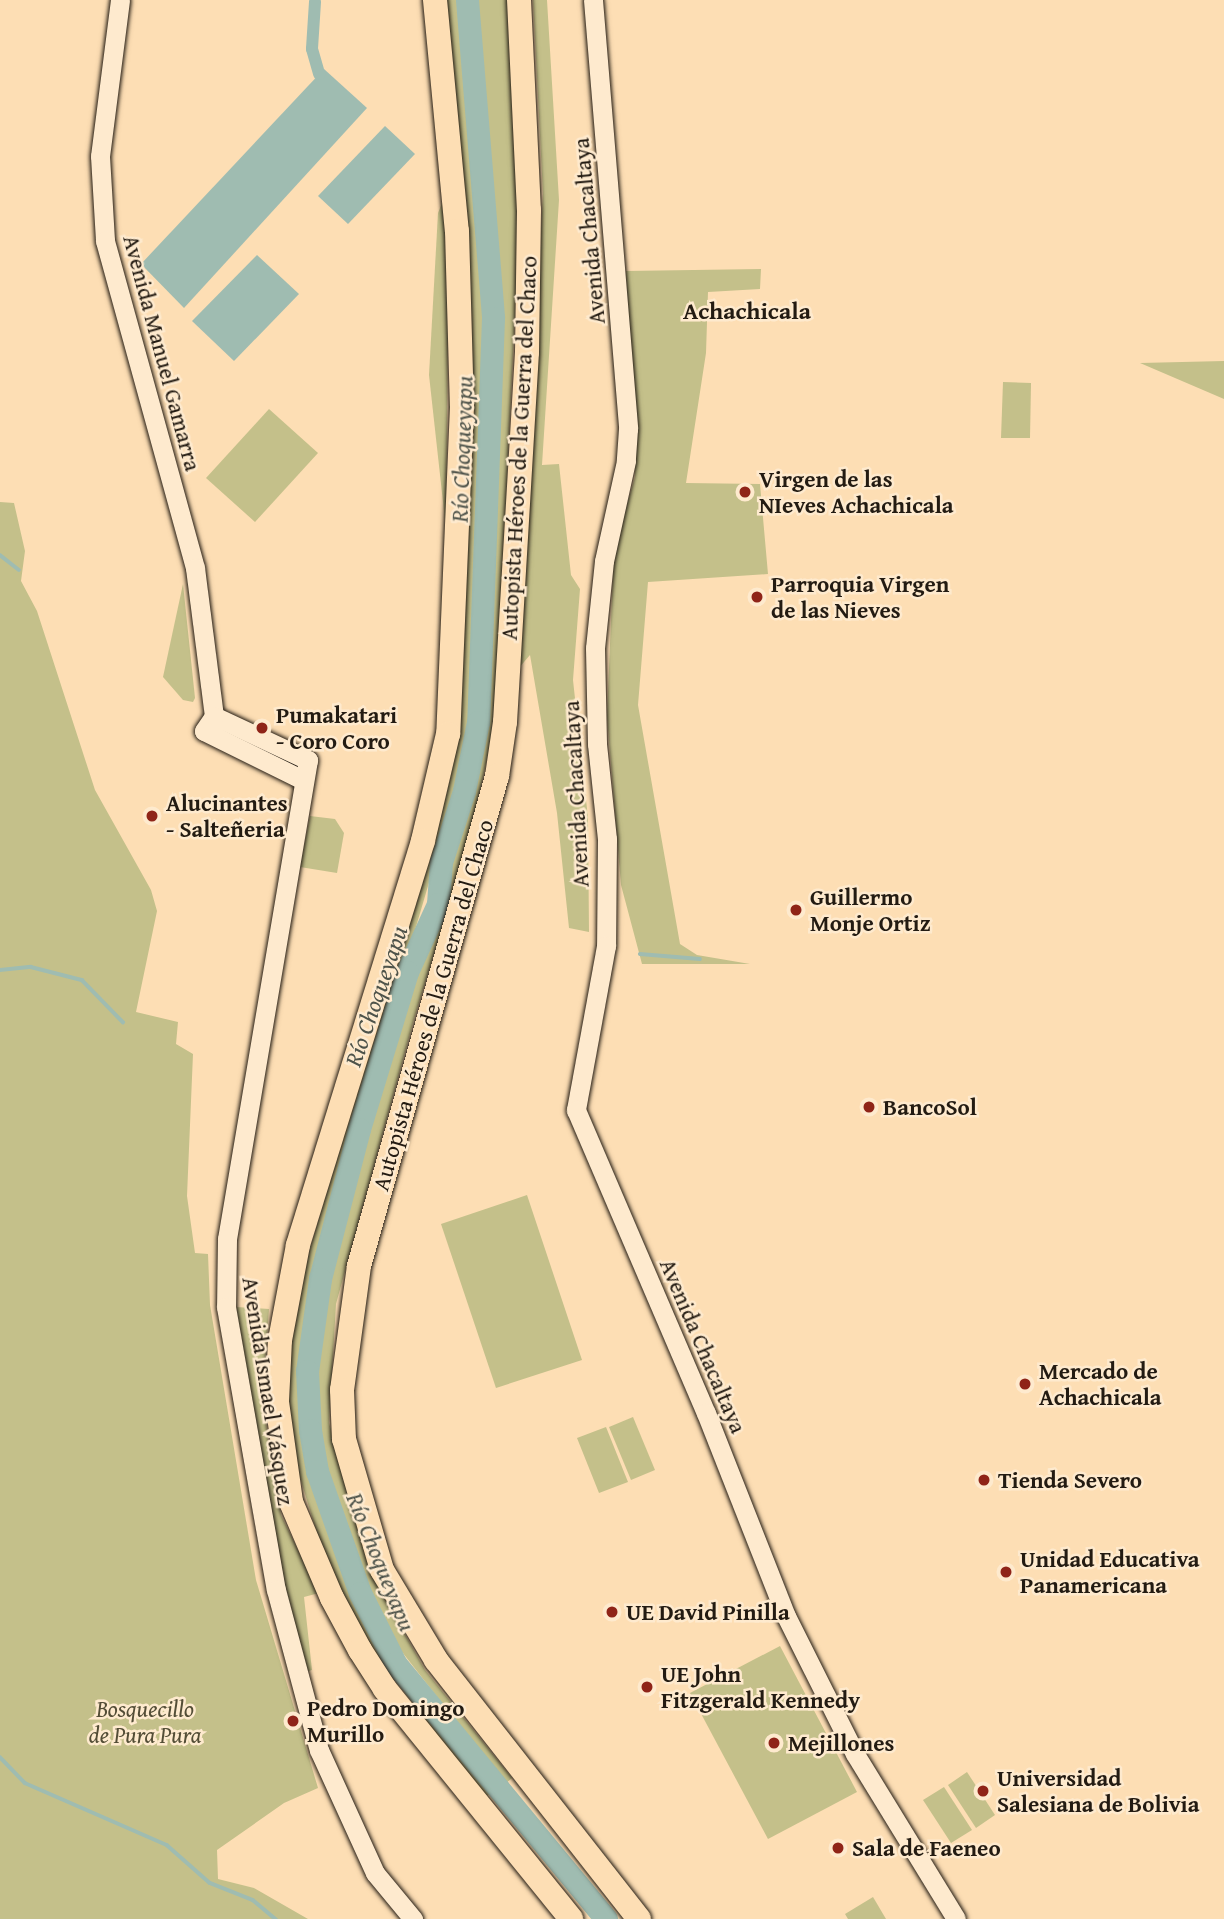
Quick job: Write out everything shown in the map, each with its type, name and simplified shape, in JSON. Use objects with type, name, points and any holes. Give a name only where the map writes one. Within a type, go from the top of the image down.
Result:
[{"type":"highway","points":[[435,0],[457,231],[462,406],[448,734],[426,829],[298,1245],[280,1340],[277,1402],[292,1502],[332,1598],[360,1650],[385,1689],[571,1919]]},
{"type":"highway","name":"Autopista Héroes de la Guerra del Chaco","points":[[519,0],[530,210],[527,352],[505,722],[497,776],[359,1266],[342,1390],[344,1439],[382,1570],[436,1660],[639,1919]]},
{"type":"main road","name":"Avenida Manuel Gamarra","points":[[120,0],[100,163],[105,240],[194,568],[209,723]]},
{"type":"main road","name":"Avenida Chacaltaya","points":[[593,0],[628,429],[604,561],[595,648],[597,744],[607,839],[606,946],[576,1110],[706,1413],[786,1616],[855,1754],[957,1919]]},
{"type":"main road","name":"Avenida Ismael Vásquez","points":[[209,723],[308,760],[227,1239],[226,1307],[276,1590],[318,1750],[374,1873],[413,1919]]},
{"type":"main road","points":[[209,723],[303,780]]},
{"type":"green space","points":[[445,0],[458,0],[484,317],[470,708],[456,791],[316,1266],[305,1319],[300,1381],[304,1445],[316,1500],[350,1591],[375,1644],[496,1790],[485,1797],[369,1646],[324,1556],[291,1448],[287,1380],[294,1313],[308,1256],[454,750]]},
{"type":"green space","points":[[474,0],[509,0],[520,207],[497,689],[490,746],[468,843],[414,1019],[336,1304],[329,1423],[375,1581],[425,1670],[512,1778],[505,1784],[392,1639],[365,1585],[322,1452],[314,1369],[318,1314],[336,1234],[471,786],[484,723],[501,317]]},
{"type":"green space","points":[[533,0],[547,0],[559,200],[542,465],[559,464],[571,575],[580,589],[573,680],[588,818],[589,932],[569,928],[557,813],[530,655],[518,669],[543,194]]},
{"type":"green space","points":[[444,198],[448,327],[446,529],[429,375],[438,213]]},
{"type":"green space","points":[[761,269],[760,289],[708,292],[706,353],[686,483],[760,484],[768,574],[648,582],[638,705],[680,944],[697,955],[750,964],[642,964],[621,885],[607,716],[614,549],[635,477],[626,271]]},
{"type":"green space","points":[[1224,361],[1224,399],[1140,363]]},
{"type":"green space","points":[[1003,382],[1031,383],[1030,438],[1001,438]]},
{"type":"green space","points":[[269,409],[318,453],[255,522],[206,478]]},
{"type":"green space","name":"Bosquecillo de Pura Pura","points":[[0,502],[14,503],[25,551],[21,581],[37,611],[95,790],[151,890],[157,911],[136,1012],[178,1022],[176,1044],[193,1054],[187,1196],[195,1253],[208,1254],[210,1305],[256,1580],[318,1788],[284,1803],[217,1850],[218,1879],[254,1888],[308,1919],[0,1919]]},
{"type":"green space","points":[[183,584],[195,698],[193,702],[183,700],[163,677]]},
{"type":"green space","points":[[310,816],[335,819],[344,833],[337,873],[300,867]]},
{"type":"green space","points":[[527,1195],[582,1360],[496,1388],[441,1224]]},
{"type":"green space","points":[[236,1307],[269,1309],[263,1392],[281,1515],[319,1593],[304,1597],[312,1670],[306,1672],[285,1590]]},
{"type":"green space","points":[[633,1417],[655,1470],[631,1480],[609,1427]]},
{"type":"green space","points":[[606,1427],[628,1482],[599,1493],[577,1438]]},
{"type":"green space","name":"Mejillones","points":[[780,1646],[857,1792],[768,1839],[690,1693]]},
{"type":"green space","points":[[967,1772],[995,1815],[976,1828],[948,1785]]},
{"type":"green space","points":[[944,1787],[972,1830],[951,1843],[923,1800]]},
{"type":"green space","points":[[873,1897],[886,1919],[848,1919],[845,1914]]},
{"type":"shaded area","points":[[324,69],[367,108],[184,308],[141,264]]},
{"type":"shaded area","points":[[385,126],[415,154],[348,224],[318,196]]},
{"type":"shaded area","points":[[257,255],[299,294],[234,361],[192,321]]},
{"type":"waterway","name":"Río Choqueyapu","points":[[467,0],[493,318],[478,722],[464,791],[441,862],[438,904],[407,972],[359,1129],[320,1279],[307,1371],[310,1430],[317,1471],[360,1593],[395,1663],[606,1919]]},
{"type":"waterway","points":[[315,2],[312,49],[319,74]]},
{"type":"waterway","points":[[0,555],[19,570]]},
{"type":"waterway","points":[[640,954],[700,959]]},
{"type":"waterway","points":[[0,970],[31,967],[82,980],[123,1022]]},
{"type":"waterway","points":[[0,1757],[25,1783],[167,1845],[210,1883],[253,1900],[276,1919]]},
{"type":"place","name":"Virgen de las NIeves Achachicala","points":[[745,492]]},
{"type":"place","name":"Parroquia Virgen de las Nieves","points":[[757,597]]},
{"type":"place","name":"Pumakatari - Coro Coro","points":[[262,728]]},
{"type":"place","name":"Alucinantes - Salteñeria","points":[[152,816]]},
{"type":"place","name":"Guillermo Monje Ortiz","points":[[796,910]]},
{"type":"place","name":"BancoSol","points":[[869,1107]]},
{"type":"place","name":"Mercado de Achachicala","points":[[1025,1384]]},
{"type":"place","name":"Tienda Severo","points":[[984,1480]]},
{"type":"place","name":"Unidad Educativa Panamericana","points":[[1006,1572]]},
{"type":"place","name":"UE David Pinilla","points":[[612,1612]]},
{"type":"place","name":"UE John Fitzgerald Kennedy","points":[[647,1687]]},
{"type":"place","name":"Pedro Domingo Murillo","points":[[293,1721]]},
{"type":"place","name":"Mejillones","points":[[774,1743]]},
{"type":"place","name":"Universidad Salesiana de Bolivia","points":[[983,1791]]},
{"type":"place","name":"Sala de Faeneo","points":[[838,1848]]},
{"type":"district","name":"Achachicala","points":[[747,311]]}]
